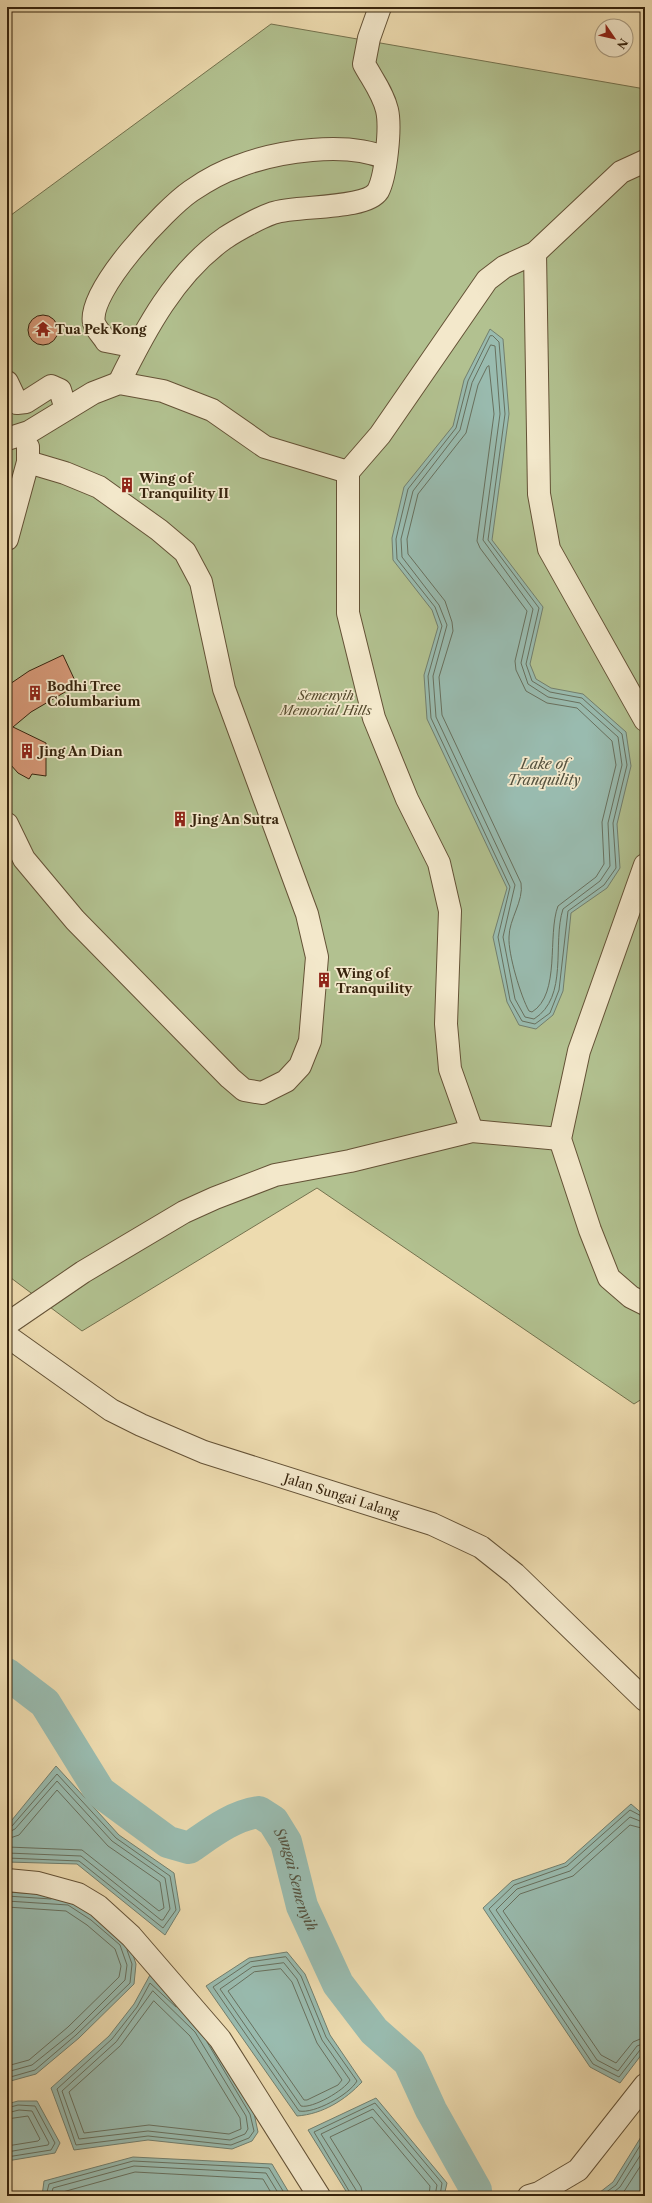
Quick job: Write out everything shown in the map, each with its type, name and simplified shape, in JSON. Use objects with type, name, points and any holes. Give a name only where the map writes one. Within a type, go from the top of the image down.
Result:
[{"type":"street","points":[[119,383],[136,347],[189,267],[225,238],[274,213],[361,202],[377,192],[384,172],[387,112],[382,94],[364,64],[369,38],[380,7]]},
{"type":"street","points":[[136,347],[106,341],[94,323],[96,306],[110,278],[132,250],[156,223],[191,191],[238,166],[279,155],[342,148],[374,153],[385,158]]},
{"type":"street","points":[[472,1131],[450,1069],[446,1024],[450,911],[439,863],[407,799],[374,718],[348,613],[348,472],[380,435],[487,280],[504,267],[535,253],[621,172],[645,161]]},
{"type":"street","points":[[535,253],[539,494],[548,549],[645,720]]},
{"type":"street","points":[[7,382],[17,403],[26,402],[51,386],[60,390],[66,410]]},
{"type":"street","points":[[7,439],[29,432],[93,393],[119,383],[163,391],[212,410],[265,447],[348,472]]},
{"type":"street","points":[[7,539],[28,462],[29,432]]},
{"type":"street","points":[[7,824],[24,859],[75,920],[244,1090],[262,1093],[286,1081],[300,1066],[310,1042],[317,957],[307,914],[224,689],[201,582],[186,552],[159,530],[99,487],[65,472],[28,462]]},
{"type":"street","points":[[645,865],[579,1051],[560,1139],[590,1230],[609,1278],[631,1297],[645,1304]]},
{"type":"street","points":[[7,1324],[83,1272],[184,1212],[215,1198],[275,1175],[350,1161],[472,1131],[510,1133],[560,1139]]},
{"type":"street","name":"Jalan Sungai Lalang","points":[[7,1336],[105,1406],[141,1426],[204,1452],[432,1524],[481,1547],[515,1574],[645,1700]]},
{"type":"street","points":[[7,1880],[38,1883],[78,1894],[98,1906],[131,1936],[220,2039],[319,2196]]},
{"type":"street","points":[[529,2196],[539,2193],[578,2170],[645,2085]]},
{"type":"green space","name":"Semenyih Memorial Hills","points":[[271,24],[645,89],[645,1397],[634,1404],[317,1188],[82,1331],[7,1275],[7,218]]},
{"type":"water","name":"Lake of Tranquility","points":[[490,329],[503,339],[509,414],[492,540],[543,607],[530,664],[536,679],[551,688],[583,694],[626,732],[631,766],[617,824],[620,868],[607,888],[571,913],[563,991],[553,1015],[536,1029],[519,1025],[507,1002],[493,937],[507,888],[427,719],[424,675],[438,627],[432,610],[393,560],[392,538],[404,487],[453,426],[464,380]]},
{"type":"water","points":[[56,1766],[119,1835],[174,1873],[180,1910],[165,1935],[77,1864],[7,1862],[7,1826]]},
{"type":"water","points":[[631,1804],[645,1816],[645,2050],[620,2083],[590,2067],[483,1908],[512,1881],[565,1863]]},
{"type":"water","points":[[7,1892],[70,1896],[128,1940],[136,1964],[134,1984],[79,2038],[36,2074],[7,2082]]},
{"type":"water","points":[[287,1952],[305,1974],[330,2035],[362,2082],[348,2095],[333,2105],[307,2115],[297,2116],[206,1986],[249,1958]]},
{"type":"water","points":[[150,1975],[202,2027],[254,2113],[258,2132],[252,2141],[232,2149],[148,2140],[74,2150],[51,2088],[109,2036],[134,2004]]},
{"type":"water","points":[[376,2098],[447,2183],[444,2196],[349,2196],[308,2130]]},
{"type":"water","points":[[18,2101],[37,2101],[60,2143],[55,2153],[7,2161],[7,2104]]},
{"type":"water","points":[[641,2137],[645,2140],[645,2196],[595,2196],[613,2182]]},
{"type":"water","points":[[133,2157],[272,2164],[291,2196],[42,2196],[44,2181]]},
{"type":"building","name":"Tua Pek Kong","points":[[43,315],[49,316],[57,324],[57,336],[49,344],[43,345],[37,344],[29,336],[28,330],[29,324],[37,316]]},
{"type":"building","name":"Bodhi Tree Columbarium","points":[[63,655],[77,685],[31,712],[13,727],[46,743],[46,776],[32,774],[29,779],[18,773],[10,764],[7,756],[7,686],[29,671]]},
{"type":"waterway","name":"Sungai Semenyih","points":[[7,1674],[45,1703],[100,1792],[168,1842],[189,1848],[231,1821],[249,1814],[259,1812],[273,1821],[286,1842],[302,1906],[338,1984],[374,2031],[409,2062],[431,2110],[476,2190],[476,2196]]},
{"type":"place","name":"Tua Pek Kong","points":[[43,329]]},
{"type":"place","name":"Wing of Tranquility II","points":[[127,485]]},
{"type":"place","name":"Bodhi Tree Columbarium","points":[[35,693]]},
{"type":"place","name":"Jing An Dian","points":[[27,751]]},
{"type":"place","name":"Jing An Sutra","points":[[180,819]]},
{"type":"place","name":"Wing of Tranquility","points":[[324,980]]}]
